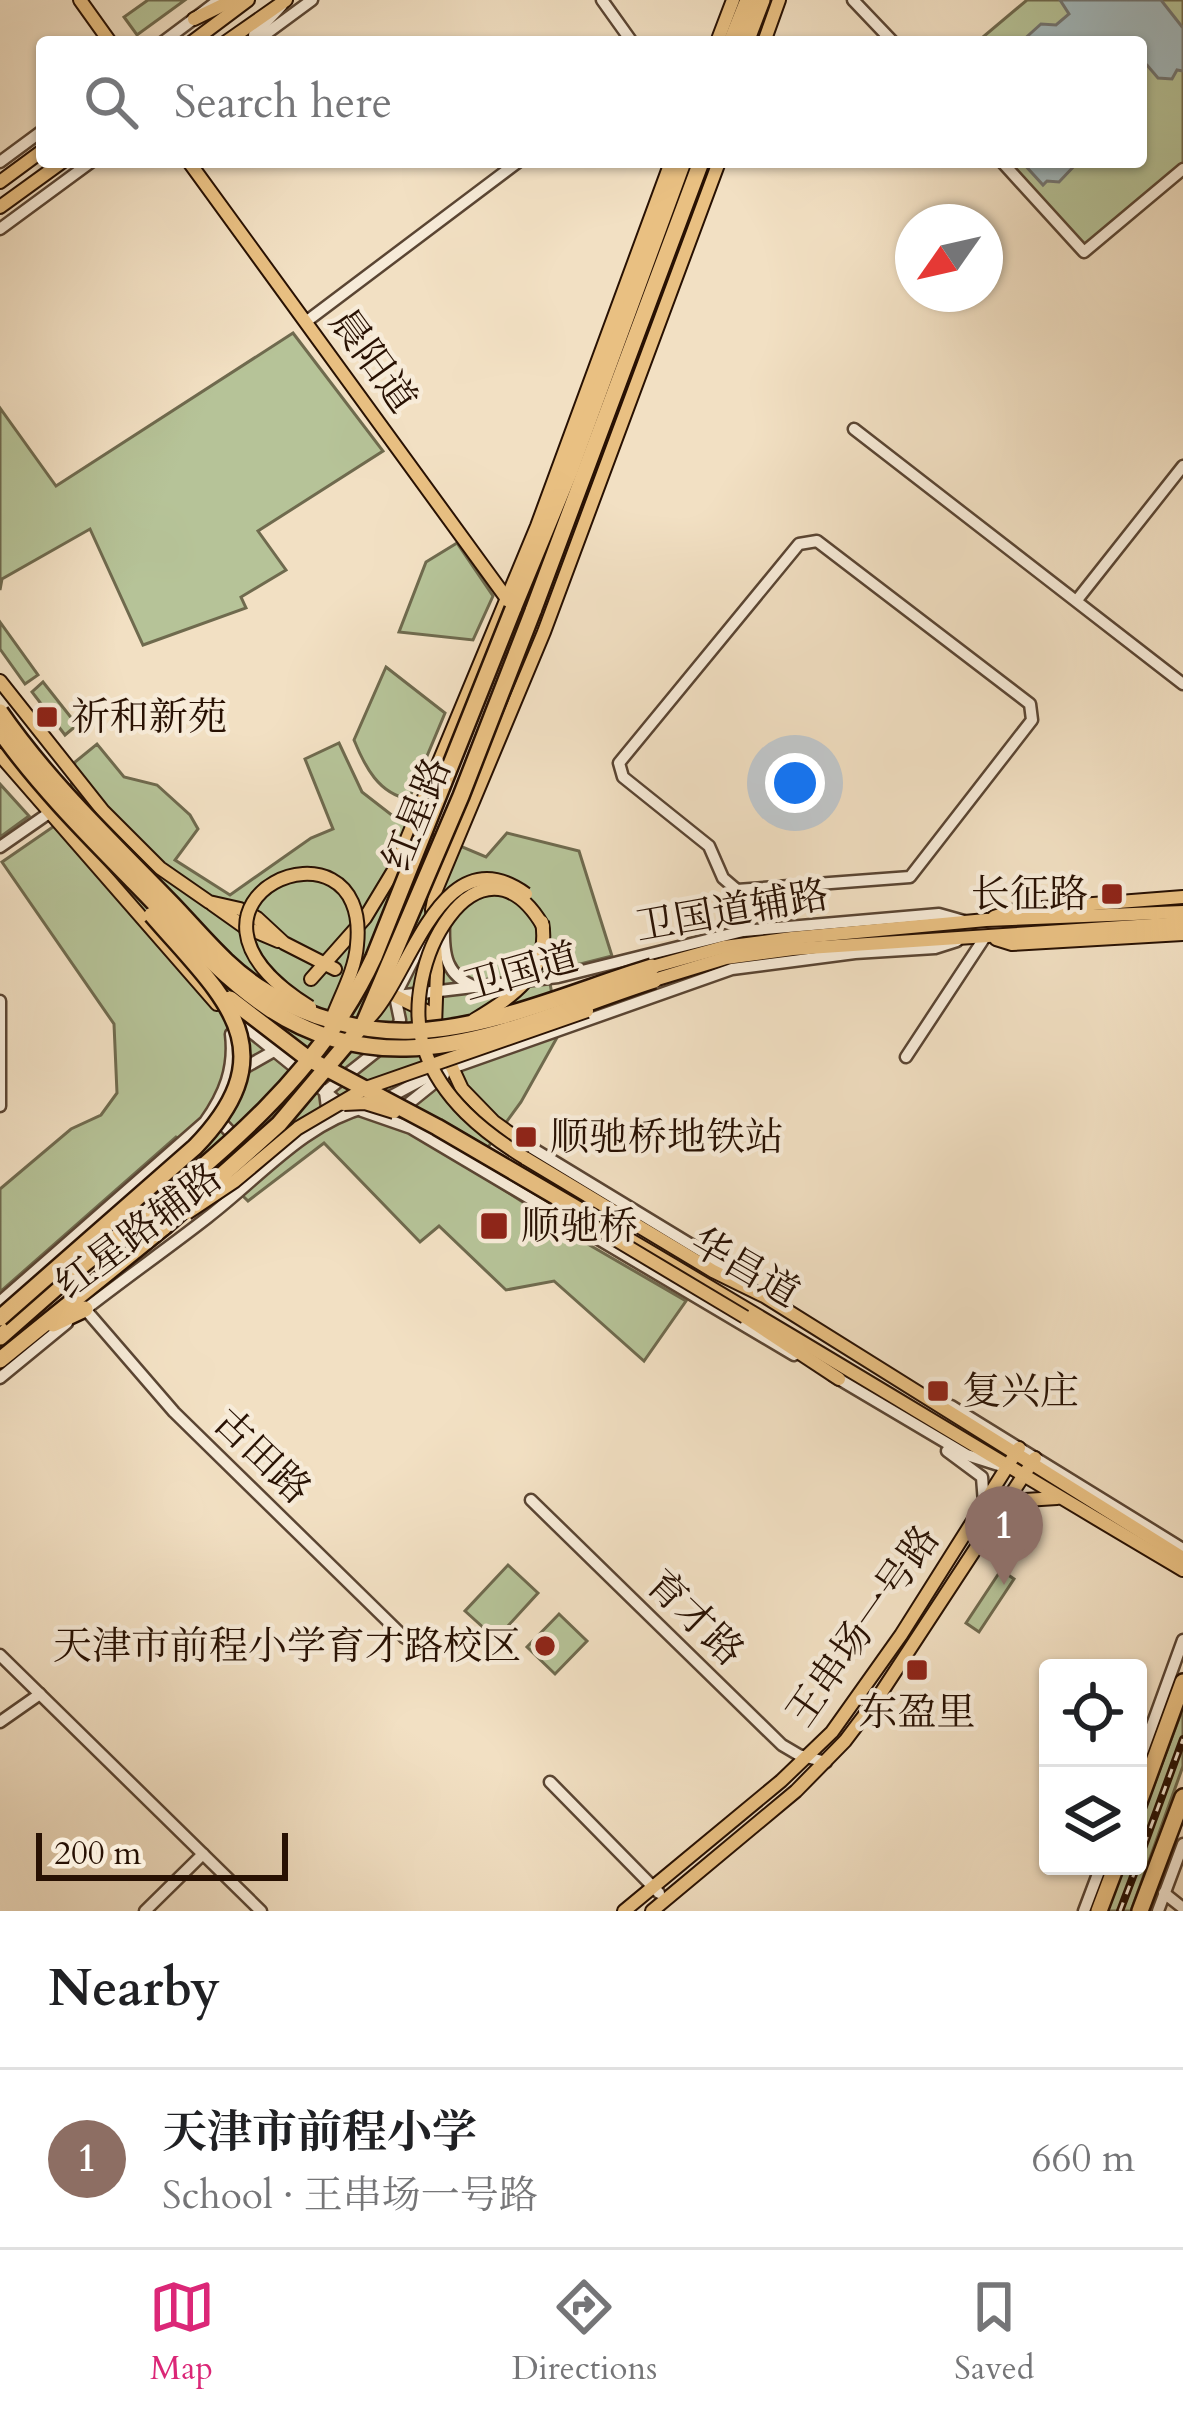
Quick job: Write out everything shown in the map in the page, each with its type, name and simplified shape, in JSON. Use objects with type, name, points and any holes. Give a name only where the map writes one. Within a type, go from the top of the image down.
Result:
[{"type":"highway","points":[[733,36],[748,0]]},
{"type":"highway","points":[[748,36],[762,0]]},
{"type":"highway","name":"红星路","points":[[0,1337],[268,1107],[322,1042],[374,957],[511,603],[532,564],[681,168]]},
{"type":"highway","name":"红星路","points":[[0,1360],[80,1304],[279,1124],[364,1023],[541,614],[550,590],[551,564],[699,168]]},
{"type":"highway","points":[[516,576],[532,564]]},
{"type":"highway","name":"卫国道","points":[[0,712],[66,794],[225,959],[266,992],[326,1018],[365,1029],[397,1031],[470,1022],[653,973]]},
{"type":"highway","name":"卫国道","points":[[0,731],[109,859],[246,995],[292,1023],[359,1045],[404,1048],[451,1043],[653,973]]},
{"type":"highway","name":"卫国道","points":[[109,859],[205,976]]},
{"type":"highway","points":[[0,1318],[196,1147],[227,1106],[241,1071],[240,1032],[229,1006],[205,976]]},
{"type":"highway","name":"华昌道","points":[[205,976],[307,1058],[437,1126],[580,1210]]},
{"type":"highway","points":[[1147,1780],[1183,1682]]},
{"type":"highway","points":[[1140,1911],[1183,1797]]},
{"type":"highway","points":[[1099,1911],[1113,1875]]},
{"type":"main road","points":[[77,0],[103,36]]},
{"type":"main road","points":[[194,19],[233,0]]},
{"type":"main road","points":[[200,36],[248,0]]},
{"type":"main road","points":[[235,36],[286,0]]},
{"type":"main road","points":[[719,36],[733,0]]},
{"type":"main road","points":[[766,36],[779,0]]},
{"type":"main road","points":[[0,182],[36,155]]},
{"type":"main road","points":[[0,207],[54,168]]},
{"type":"main road","name":"晨阳道","points":[[197,168],[496,572],[516,576]]},
{"type":"main road","points":[[299,952],[311,979],[329,966],[343,941],[381,897],[511,603],[516,576],[669,168]]},
{"type":"main road","points":[[550,590],[717,168]]},
{"type":"main road","name":"晨阳道","points":[[309,319],[511,603]]},
{"type":"main road","points":[[435,1026],[440,959],[434,896],[463,831],[541,614]]},
{"type":"main road","points":[[0,681],[56,756],[127,836],[177,882],[209,902],[257,918],[284,944],[329,966]]},
{"type":"main road","points":[[0,755],[217,1004]]},
{"type":"main road","points":[[24,784],[56,756]]},
{"type":"main road","points":[[322,1042],[355,960],[356,919],[351,903],[335,883],[314,873],[290,874],[263,887],[252,905],[250,947],[269,979],[326,1018]]},
{"type":"main road","points":[[364,1023],[393,987],[434,910],[467,884],[482,880],[513,885],[532,900],[543,926],[544,947],[533,975],[511,996],[470,1022]]},
{"type":"main road","points":[[145,925],[177,882]]},
{"type":"main road","name":"华昌道","points":[[543,926],[526,903],[504,892],[481,892],[450,914],[428,951],[420,979],[418,1026],[427,1057],[457,1104],[487,1132],[912,1387],[993,1441],[1012,1463]]},
{"type":"main road","points":[[986,920],[1015,910],[1183,898]]},
{"type":"main road","name":"卫国道","points":[[938,933],[964,939],[1012,928],[1183,912]]},
{"type":"main road","name":"卫国道","points":[[653,973],[752,955],[938,933],[986,920],[1012,928],[1183,923]]},
{"type":"main road","points":[[987,937],[1012,944],[1183,934]]},
{"type":"main road","points":[[299,952],[328,951],[343,941]]},
{"type":"main road","points":[[164,1227],[235,1181],[286,1136],[366,1088],[534,1032],[653,973]]},
{"type":"main road","points":[[394,996],[421,1007],[435,1026],[451,1069],[481,1110],[522,1142]]},
{"type":"main road","name":"华昌道","points":[[332,1107],[358,1102],[388,1109],[746,1317],[839,1379]]},
{"type":"main road","name":"华昌道","points":[[580,1210],[1027,1471],[1064,1500],[1183,1570]]},
{"type":"main road","points":[[938,1605],[951,1575],[1001,1500],[1012,1463]]},
{"type":"main road","name":"王串场一号路","points":[[624,1911],[807,1757],[858,1698],[1012,1463]]},
{"type":"main road","name":"华昌道","points":[[1027,1471],[1053,1479],[1183,1553]]},
{"type":"main road","name":"王串场一号路","points":[[652,1911],[826,1762],[879,1696],[1027,1471]]},
{"type":"main road","points":[[938,1605],[957,1586],[1008,1512],[1033,1498],[1064,1500]]},
{"type":"street","points":[[171,36],[219,0]]},
{"type":"street","points":[[256,36],[286,0]]},
{"type":"street","points":[[260,36],[311,0]]},
{"type":"street","points":[[602,0],[628,36]]},
{"type":"street","points":[[853,0],[887,36]]},
{"type":"street","points":[[0,161],[36,135]]},
{"type":"street","points":[[0,229],[83,168]]},
{"type":"street","points":[[309,319],[510,168]]},
{"type":"street","points":[[1007,168],[1084,252],[1183,169]]},
{"type":"street","points":[[854,429],[1183,684]]},
{"type":"street","points":[[1077,600],[1183,466]]},
{"type":"street","points":[[737,890],[910,877],[1032,720],[1030,704],[817,541],[799,544],[619,763],[623,777],[710,846],[723,878],[737,890],[742,931]]},
{"type":"street","points":[[418,811],[463,831]]},
{"type":"street","points":[[0,847],[49,813]]},
{"type":"street","points":[[449,861],[440,959],[456,977],[479,988]]},
{"type":"street","name":"卫国道辅路","points":[[394,996],[436,995],[558,977],[742,931],[939,914],[969,922]]},
{"type":"street","points":[[325,1093],[395,1034],[400,1020],[394,996],[433,919]]},
{"type":"street","points":[[906,1057],[987,937]]},
{"type":"street","name":"卫国道辅路","points":[[451,1069],[732,969],[855,952],[935,949],[964,939]]},
{"type":"street","points":[[329,966],[394,996]]},
{"type":"street","points":[[558,977],[573,1025]]},
{"type":"street","points":[[230,1075],[271,1045],[311,979]]},
{"type":"street","points":[[0,1001],[0,1106]]},
{"type":"street","points":[[217,1004],[349,1112]]},
{"type":"street","points":[[217,1004],[231,1031],[233,1059],[271,1045]]},
{"type":"street","name":"红星路辅路","points":[[0,1302],[182,1144],[212,1112],[233,1059]]},
{"type":"street","points":[[390,1119],[451,1069]]},
{"type":"street","name":"红星路辅路","points":[[0,1378],[80,1304],[313,1130],[451,1069]]},
{"type":"street","points":[[313,1130],[326,1112],[325,1093]]},
{"type":"street","points":[[212,1112],[265,1169]]},
{"type":"street","name":"华昌道","points":[[349,1112],[390,1119],[967,1455],[1012,1463]]},
{"type":"street","name":"华昌道","points":[[522,1142],[703,1252],[764,1296]]},
{"type":"street","name":"古田路","points":[[80,1304],[174,1412],[405,1638]]},
{"type":"street","points":[[912,1387],[1012,1463],[1183,1553]]},
{"type":"street","points":[[916,1426],[978,1473],[985,1485],[985,1503]]},
{"type":"street","name":"育才路","points":[[531,1500],[782,1745],[826,1762]]},
{"type":"street","points":[[1147,1739],[1183,1640]]},
{"type":"street","points":[[0,1658],[258,1911]]},
{"type":"street","points":[[0,1722],[38,1695]]},
{"type":"street","points":[[550,1782],[665,1900]]},
{"type":"street","points":[[1158,1911],[1183,1844]]},
{"type":"street","points":[[145,1911],[202,1856]]},
{"type":"street","points":[[1084,1911],[1098,1875]]},
{"type":"street","points":[[1166,1888],[1183,1896]]},
{"type":"street","points":[[1166,1888],[1183,1908]]},
{"type":"green space","points":[[148,0],[185,0],[137,35],[124,17]]},
{"type":"green space","points":[[1027,0],[1183,0],[1183,165],[1084,249],[1011,168],[1147,168],[1147,36],[984,36]]},
{"type":"green space","points":[[293,333],[383,451],[258,531],[286,570],[241,597],[246,608],[143,645],[90,529],[2,579],[0,590],[0,408],[56,486]]},
{"type":"green space","points":[[457,543],[493,596],[473,640],[399,632],[426,562]]},
{"type":"green space","points":[[0,622],[38,675],[25,684],[0,649]]},
{"type":"green space","points":[[386,667],[445,713],[409,799],[381,785],[354,740]]},
{"type":"green space","points":[[43,682],[77,725],[65,735],[32,692]]},
{"type":"green space","points":[[339,743],[362,792],[398,820],[486,857],[507,833],[579,851],[612,956],[548,972],[559,1034],[521,1102],[472,1169],[686,1301],[644,1361],[554,1281],[506,1290],[439,1226],[420,1242],[324,1143],[248,1201],[192,1146],[176,1137],[0,1292],[0,1189],[71,1129],[101,1115],[117,1093],[114,1024],[2,862],[66,818],[75,762],[97,744],[124,777],[157,785],[190,815],[198,829],[175,860],[230,895],[311,838],[333,829],[305,759]]},
{"type":"green space","points":[[0,784],[29,816],[0,837]]},
{"type":"green space","points":[[508,1565],[538,1593],[496,1639],[465,1611]]},
{"type":"green space","points":[[1001,1570],[1014,1579],[979,1632],[966,1623]]},
{"type":"green space","points":[[559,1614],[587,1641],[555,1674],[527,1647]]},
{"type":"green space","points":[[1183,1708],[1183,1766],[1147,1866],[1147,1803]]},
{"type":"green space","points":[[1121,1875],[1144,1875],[1131,1911],[1107,1911]]},
{"type":"water","points":[[1060,0],[1161,0],[1183,28],[1183,71],[1177,70],[1172,79],[1158,78],[1147,65],[1147,36],[1028,36],[1041,24],[1056,25],[1069,14]]},
{"type":"water","points":[[1027,168],[1072,168],[1059,182],[1043,185]]},
{"type":"railway","points":[[1147,1837],[1183,1739]]},
{"type":"railway","points":[[1120,1911],[1134,1875]]},
{"type":"place","name":"祈和新苑","points":[[47,717]]},
{"type":"place","name":"长征路","points":[[1112,894]]},
{"type":"place","name":"顺驰桥地铁站","points":[[526,1137]]},
{"type":"place","name":"顺驰桥","points":[[494,1226]]},
{"type":"place","name":"复兴庄","points":[[938,1391]]},
{"type":"place","name":"天津市前程小学","points":[[1004,1585]]},
{"type":"place","name":"天津市前程小学育才路校区","points":[[545,1646]]},
{"type":"place","name":"东盈里","points":[[917,1670]]}]
